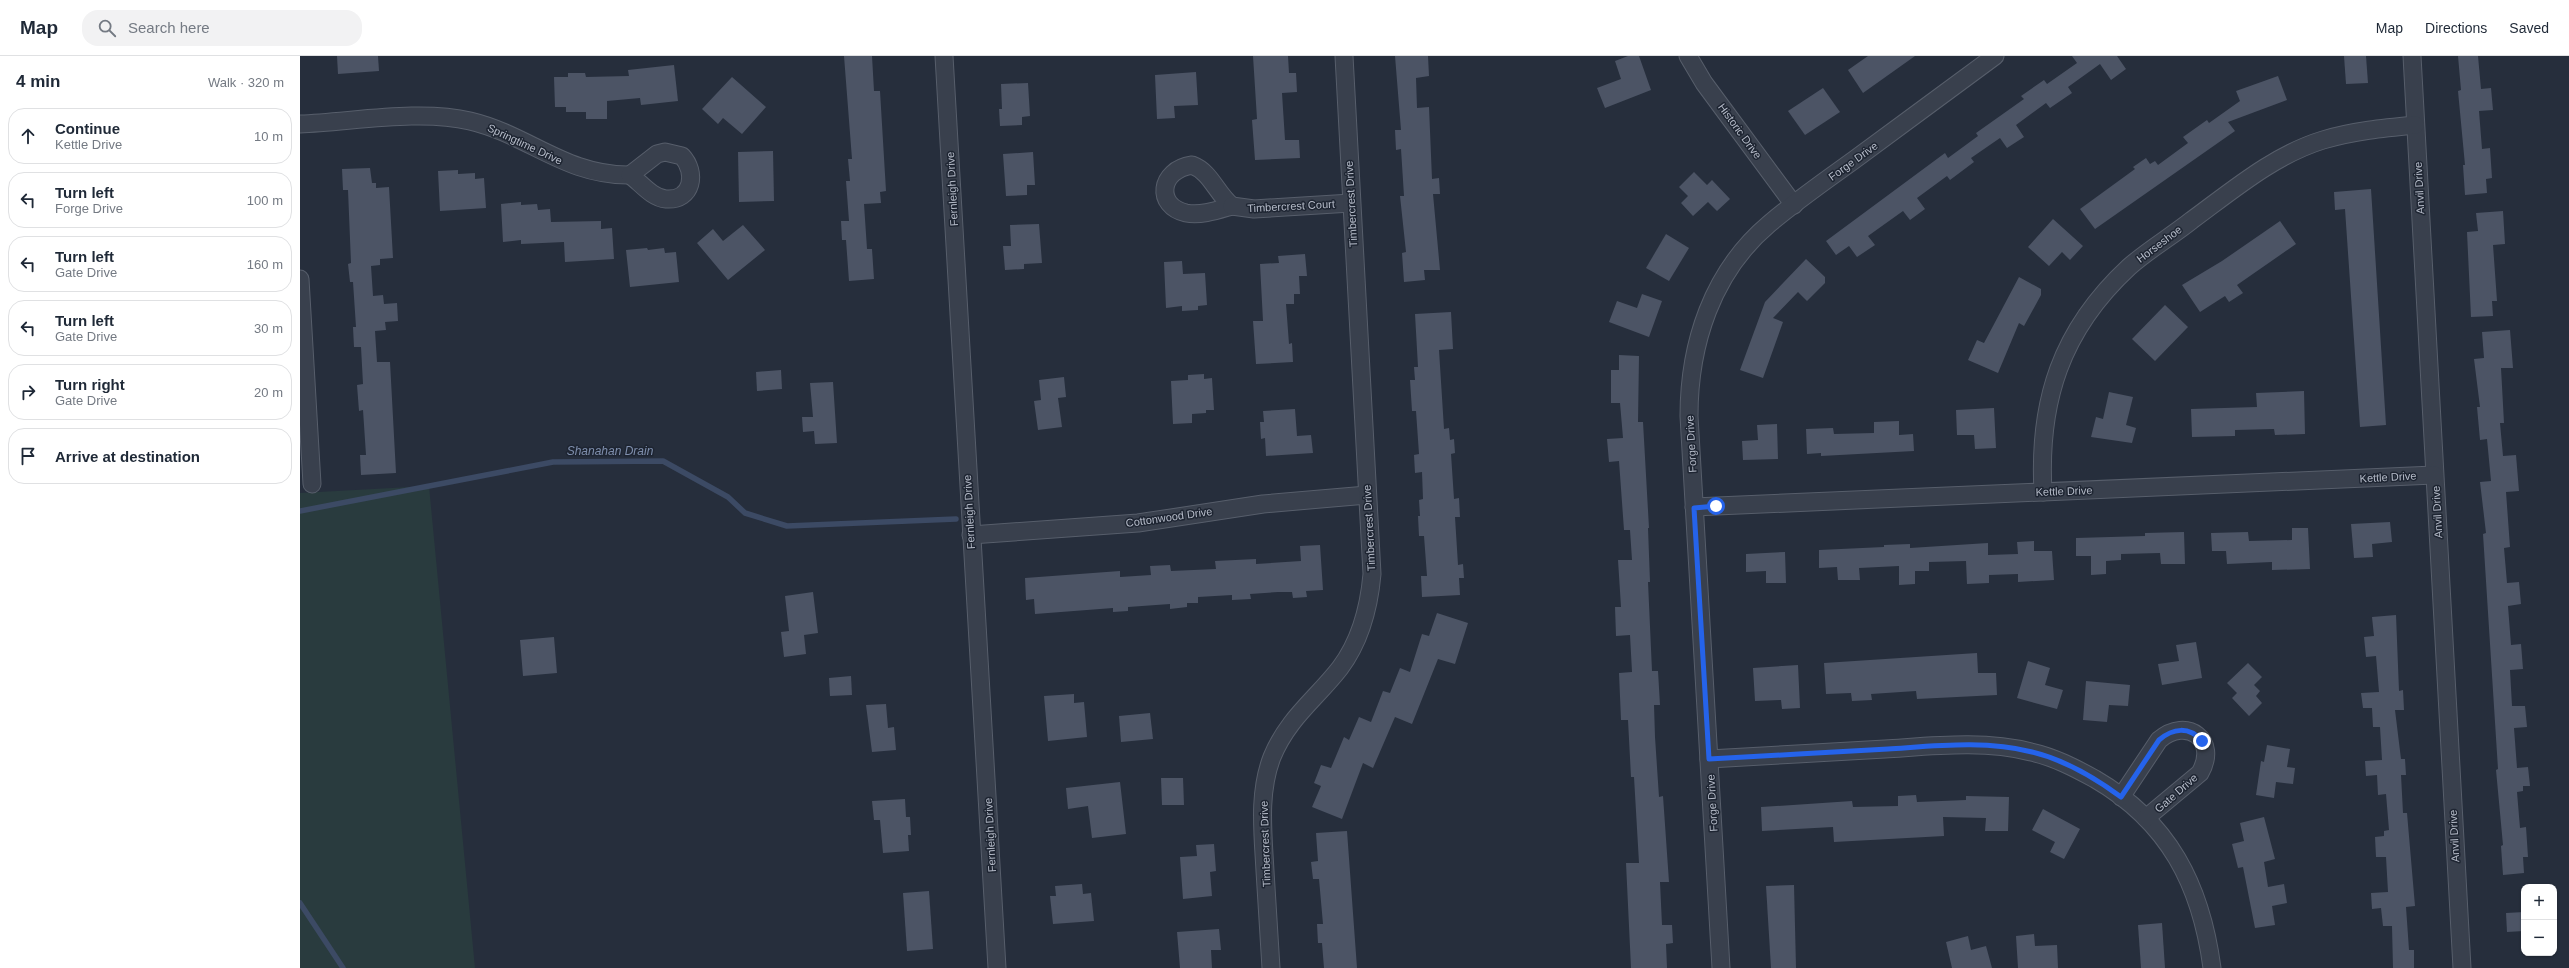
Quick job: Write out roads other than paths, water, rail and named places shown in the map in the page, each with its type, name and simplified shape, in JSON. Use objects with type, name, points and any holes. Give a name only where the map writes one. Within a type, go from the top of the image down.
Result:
[{"type":"street","name":"Fernleigh Drive","points":[[944,56],[997,968]]},
{"type":"street","name":"Timbercrest Drive","points":[[1271,968],[1262,822],[1266,779],[1272,757],[1294,718],[1340,668],[1361,630],[1368,609],[1372,574],[1344,56]]},
{"type":"street","name":"Historic Drive","points":[[1688,56],[1704,83],[1794,204]]},
{"type":"street","name":"Forge Drive","points":[[1721,968],[1694,508],[1689,393],[1695,345],[1701,326],[1718,287],[1734,263],[1768,224],[1995,56]]},
{"type":"street","name":"Anvil Drive","points":[[2412,56],[2462,968]]},
{"type":"street","name":"Springtime Drive","points":[[300,124],[415,117],[449,117],[492,127],[562,162],[588,171],[615,175],[630,175]]},
{"type":"street","name":"Horseshoe","points":[[2043,492],[2042,439],[2051,388],[2059,366],[2078,329],[2100,296],[2114,282],[2131,266],[2245,181],[2289,154],[2322,140],[2346,134],[2415,125]]},
{"type":"street","name":"Timbercrest Court","points":[[1232,206],[1254,209],[1351,203]]},
{"type":"street","points":[[300,279],[301,322],[312,484]]},
{"type":"street","name":"Kettle Drive","points":[[1694,508],[2434,475]]},
{"type":"street","name":"Cottonwood Drive","points":[[971,535],[1138,523],[1263,504],[1367,495]]},
{"type":"street","name":"Gate Drive","points":[[2121,797],[2159,740],[2166,734],[2181,730],[2189,730],[2197,735],[2202,741],[2207,754],[2205,764],[2200,773],[2146,818]]},
{"type":"street","name":"Gate Drive","points":[[1709,759],[1944,746],[1996,746],[2031,752],[2078,769],[2121,797],[2146,818],[2168,843],[2187,875],[2202,914],[2212,968]]},
{"type":"waterway","name":"Shanahan Drain","points":[[300,511],[553,462],[663,461],[728,497],[745,513],[787,526],[956,519]]},
{"type":"waterway","points":[[300,903],[343,968]]}]
